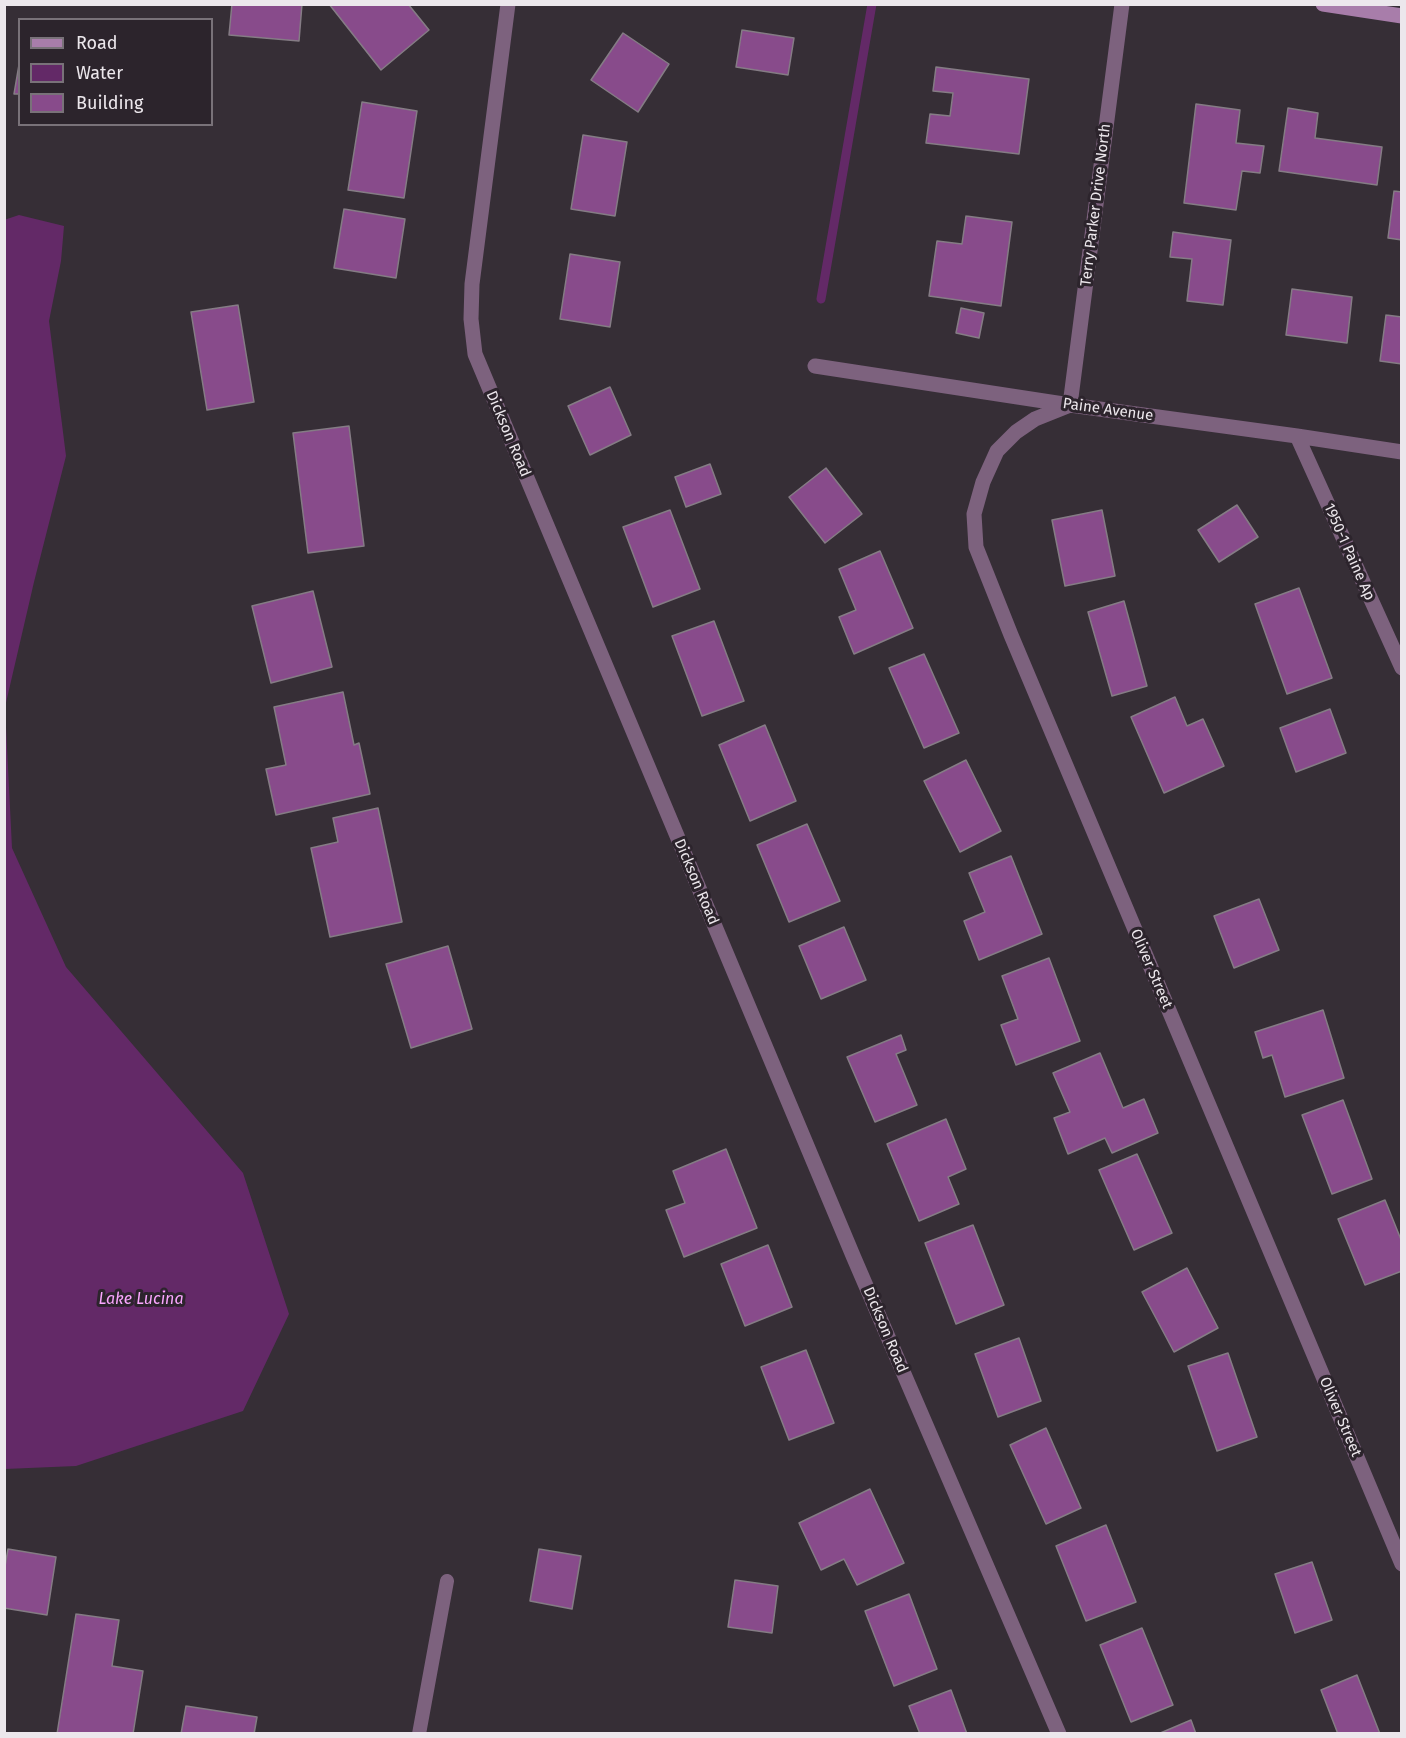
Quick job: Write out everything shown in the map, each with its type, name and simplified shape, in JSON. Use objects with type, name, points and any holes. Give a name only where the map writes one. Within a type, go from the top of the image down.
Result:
[{"type":"main road","points":[[1323,4],[1401,15]]},
{"type":"street","name":"Dickson Road","points":[[508,4],[472,284],[471,319],[475,354],[854,1258],[1059,1734]]},
{"type":"street","name":"Terry Parker Drive North","points":[[1070,405],[1122,4]]},
{"type":"street","name":"Paine Avenue","points":[[815,366],[1401,452]]},
{"type":"street","name":"Oliver Street","points":[[1070,405],[1035,419],[1016,432],[998,451],[983,482],[974,514],[976,547],[1401,1564]]},
{"type":"street","name":"1950-1 Paine Ap","points":[[1297,436],[1401,668]]},
{"type":"lane","points":[[419,1734],[447,1581]]},
{"type":"water","name":"Lake Lucina","points":[[19,215],[64,226],[61,261],[49,321],[66,456],[5,707],[12,848],[66,967],[243,1173],[289,1314],[243,1411],[76,1466],[5,1469],[4,220]]},
{"type":"building","points":[[232,4],[302,4],[299,41],[229,35]]},
{"type":"building","points":[[329,4],[408,4],[429,30],[381,70]]},
{"type":"building","points":[[742,30],[794,38],[788,75],[736,67]]},
{"type":"building","points":[[623,33],[669,64],[638,112],[591,80]]},
{"type":"building","points":[[936,67],[1029,79],[1019,154],[926,143],[930,114],[950,116],[953,93],[933,91]]},
{"type":"building","points":[[18,71],[18,94],[14,94]]},
{"type":"building","points":[[362,102],[417,111],[404,198],[348,190]]},
{"type":"building","points":[[1196,104],[1240,110],[1236,143],[1264,146],[1260,173],[1242,171],[1236,210],[1184,203]]},
{"type":"building","points":[[1288,108],[1318,113],[1315,138],[1382,147],[1377,185],[1279,171]]},
{"type":"building","points":[[583,135],[627,142],[615,216],[571,209]]},
{"type":"building","points":[[1394,191],[1402,192],[1402,240],[1388,238]]},
{"type":"building","points":[[344,209],[405,219],[396,278],[334,268]]},
{"type":"building","points":[[966,216],[1012,222],[1001,306],[929,296],[937,241],[962,244]]},
{"type":"building","points":[[1173,232],[1231,240],[1223,305],[1187,301],[1192,259],[1170,257]]},
{"type":"building","points":[[570,254],[620,262],[610,327],[560,319]]},
{"type":"building","points":[[1292,289],[1352,297],[1347,343],[1286,335]]},
{"type":"building","points":[[238,305],[254,402],[207,410],[191,312]]},
{"type":"building","points":[[961,308],[984,313],[979,338],[956,333]]},
{"type":"building","points":[[1386,315],[1402,317],[1402,364],[1380,361]]},
{"type":"building","points":[[610,387],[631,435],[590,455],[568,406]]},
{"type":"building","points":[[349,426],[364,546],[308,553],[293,433]]},
{"type":"building","points":[[710,464],[721,494],[686,507],[675,477]]},
{"type":"building","points":[[826,468],[862,514],[825,543],[789,497]]},
{"type":"building","points":[[1237,505],[1258,537],[1219,562],[1198,530]]},
{"type":"building","points":[[670,510],[700,589],[653,607],[623,527]]},
{"type":"building","points":[[1102,510],[1115,576],[1065,586],[1052,520]]},
{"type":"building","points":[[880,551],[913,628],[854,654],[839,617],[856,610],[839,569]]},
{"type":"building","points":[[1299,588],[1332,678],[1287,694],[1255,604]]},
{"type":"building","points":[[313,591],[332,667],[271,683],[252,606]]},
{"type":"building","points":[[1124,601],[1147,686],[1112,696],[1088,612]]},
{"type":"building","points":[[714,621],[744,701],[702,716],[672,636]]},
{"type":"building","points":[[924,654],[959,733],[924,748],[889,668]]},
{"type":"building","points":[[343,692],[354,745],[359,743],[370,794],[276,815],[266,769],[286,765],[274,707]]},
{"type":"building","points":[[1175,697],[1187,726],[1203,719],[1224,766],[1164,793],[1131,717]]},
{"type":"building","points":[[1330,709],[1346,753],[1296,772],[1280,728]]},
{"type":"building","points":[[765,725],[796,801],[750,821],[719,745]]},
{"type":"building","points":[[966,760],[1001,831],[960,852],[924,781]]},
{"type":"building","points":[[378,808],[402,922],[330,937],[311,848],[338,842],[333,818]]},
{"type":"building","points":[[807,824],[840,901],[789,922],[757,845]]},
{"type":"building","points":[[1011,856],[1042,934],[979,960],[964,921],[985,912],[969,873]]},
{"type":"building","points":[[1259,899],[1279,950],[1234,968],[1214,916]]},
{"type":"building","points":[[844,927],[866,980],[821,999],[799,946]]},
{"type":"building","points":[[448,946],[472,1029],[411,1048],[386,964]]},
{"type":"building","points":[[1049,958],[1080,1041],[1016,1065],[1001,1025],[1018,1019],[1002,976]]},
{"type":"building","points":[[1323,1010],[1344,1078],[1285,1097],[1272,1055],[1263,1058],[1255,1032]]},
{"type":"building","points":[[901,1035],[906,1050],[896,1054],[917,1105],[875,1122],[847,1057]]},
{"type":"building","points":[[1100,1053],[1123,1108],[1144,1099],[1158,1133],[1112,1153],[1105,1138],[1068,1154],[1054,1118],[1070,1112],[1053,1073]]},
{"type":"building","points":[[1343,1100],[1372,1179],[1332,1194],[1302,1115]]},
{"type":"building","points":[[946,1119],[966,1169],[948,1177],[959,1204],[919,1221],[887,1144]]},
{"type":"building","points":[[726,1149],[757,1228],[684,1257],[666,1210],[685,1203],[673,1171]]},
{"type":"building","points":[[1137,1154],[1172,1233],[1134,1250],[1099,1170]]},
{"type":"building","points":[[1385,1200],[1402,1242],[1402,1271],[1365,1285],[1338,1219]]},
{"type":"building","points":[[973,1225],[1004,1305],[956,1324],[925,1243]]},
{"type":"building","points":[[768,1245],[792,1307],[745,1326],[721,1264]]},
{"type":"building","points":[[1187,1268],[1218,1328],[1174,1352],[1142,1292]]},
{"type":"building","points":[[1019,1338],[1041,1401],[998,1417],[975,1354]]},
{"type":"building","points":[[806,1350],[834,1423],[789,1440],[761,1367]]},
{"type":"building","points":[[1228,1353],[1257,1437],[1217,1451],[1188,1366]]},
{"type":"building","points":[[1046,1428],[1081,1508],[1046,1524],[1010,1445]]},
{"type":"building","points":[[870,1489],[904,1563],[857,1585],[844,1559],[821,1570],[799,1523]]},
{"type":"building","points":[[1106,1525],[1136,1602],[1086,1621],[1056,1546]]},
{"type":"building","points":[[8,1549],[56,1557],[47,1615],[4,1608],[4,1572]]},
{"type":"building","points":[[539,1549],[581,1556],[572,1609],[530,1601]]},
{"type":"building","points":[[1312,1562],[1332,1620],[1295,1633],[1275,1574]]},
{"type":"building","points":[[735,1580],[778,1586],[772,1633],[728,1627]]},
{"type":"building","points":[[909,1594],[937,1669],[894,1686],[865,1611]]},
{"type":"building","points":[[76,1614],[119,1620],[112,1666],[143,1671],[133,1734],[57,1734]]},
{"type":"building","points":[[1142,1628],[1173,1705],[1131,1722],[1100,1645]]},
{"type":"building","points":[[1357,1675],[1380,1734],[1338,1734],[1321,1690]]},
{"type":"building","points":[[951,1690],[967,1734],[920,1734],[909,1706]]},
{"type":"building","points":[[186,1706],[257,1717],[254,1734],[181,1734]]},
{"type":"building","points":[[1191,1720],[1196,1734],[1158,1734]]},
{"type":"waterway","points":[[821,299],[872,4]]}]
